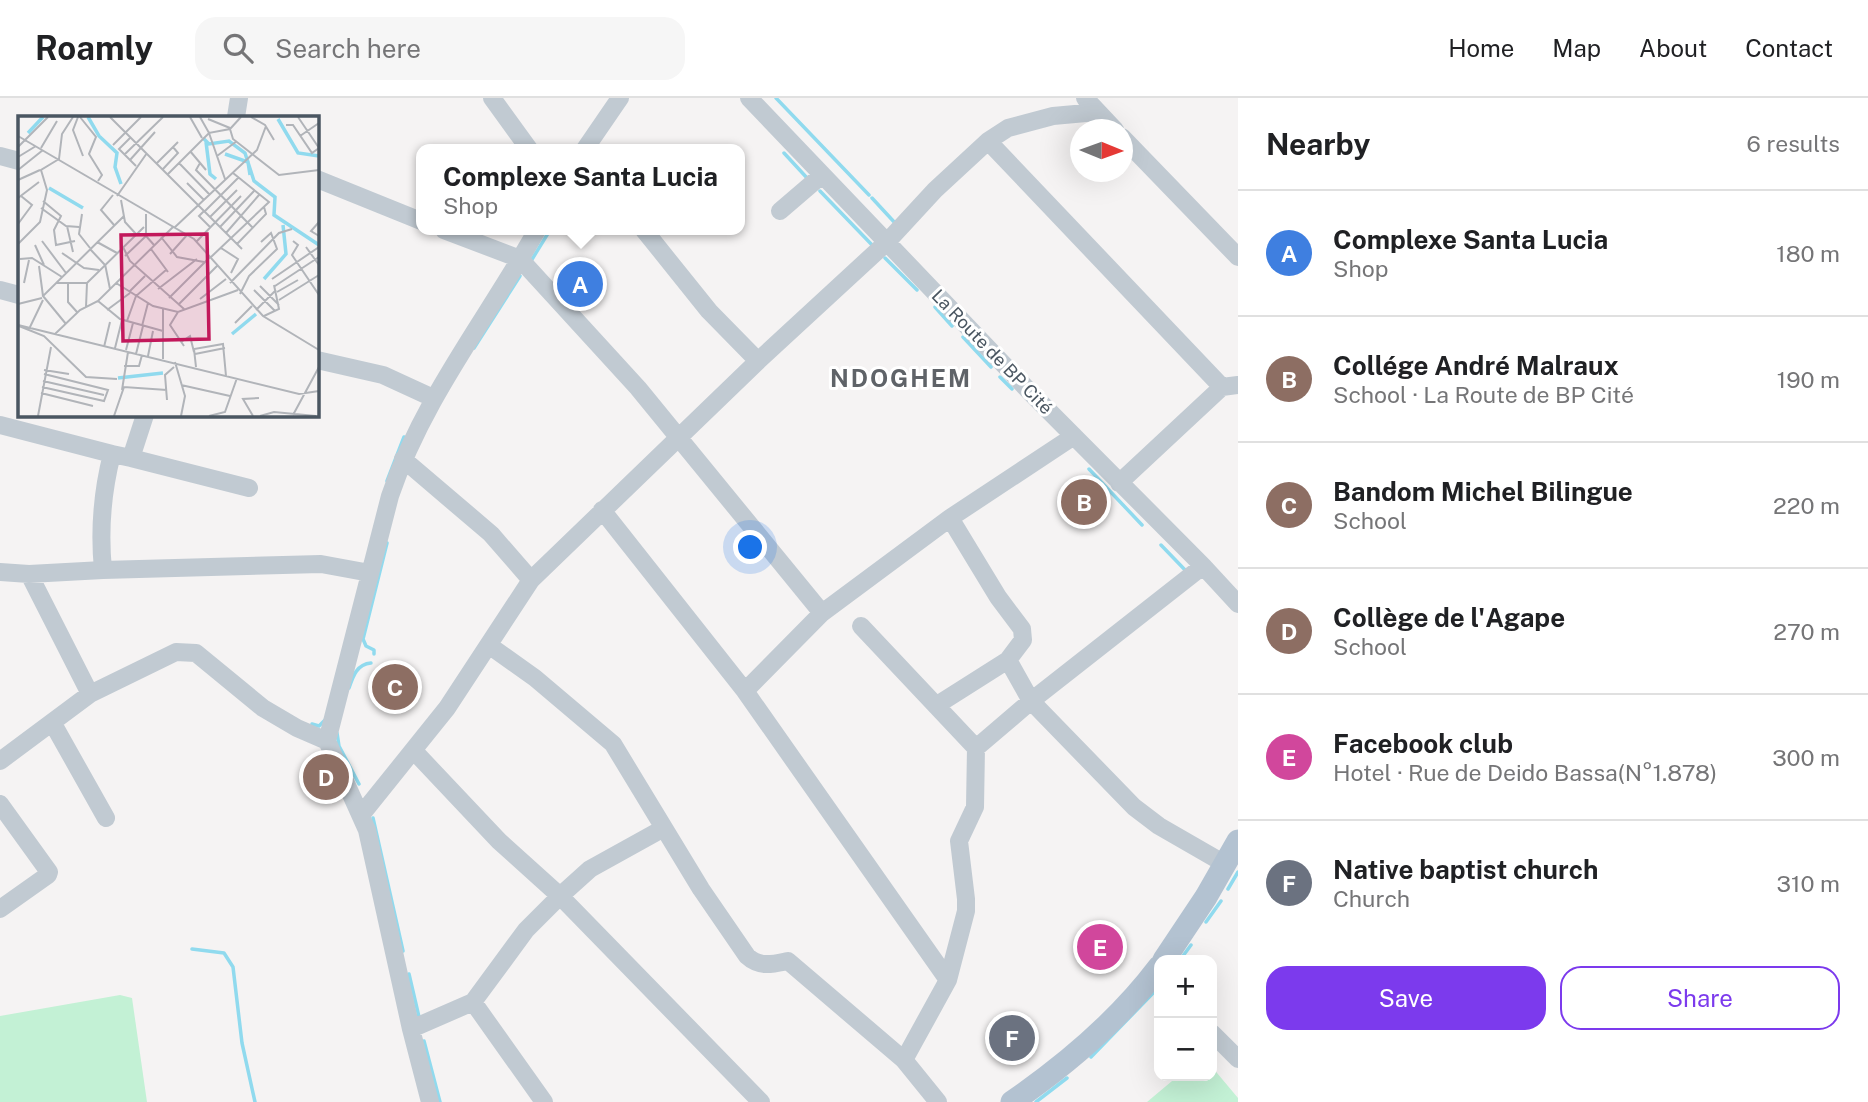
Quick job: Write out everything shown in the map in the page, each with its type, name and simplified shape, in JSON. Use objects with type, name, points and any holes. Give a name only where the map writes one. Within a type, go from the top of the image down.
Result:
[{"type":"main road","points":[[1177,955],[1206,913],[1232,862],[1238,841]]},
{"type":"main road","points":[[1167,955],[1232,862]]},
{"type":"main road","points":[[1012,1102],[1064,1064],[1154,984]]},
{"type":"main road","points":[[1028,1102],[1103,1043],[1154,985]]},
{"type":"street","points":[[236,116],[239,98]]},
{"type":"street","points":[[492,98],[525,144]]},
{"type":"street","points":[[588,144],[620,98]]},
{"type":"street","name":"La Route de BP Cité","points":[[749,98],[1238,604]]},
{"type":"street","points":[[1085,98],[1104,119]]},
{"type":"street","points":[[361,815],[447,708],[531,580],[758,361],[887,242],[935,190],[988,141],[1008,128],[1064,114],[1097,112]]},
{"type":"street","points":[[988,141],[1230,386],[1119,483]]},
{"type":"street","points":[[1133,148],[1238,257]]},
{"type":"street","points":[[0,156],[18,161]]},
{"type":"street","points":[[780,211],[822,175]]},
{"type":"street","points":[[318,179],[416,219]]},
{"type":"street","points":[[457,235],[520,260],[638,388],[822,613]]},
{"type":"street","points":[[430,1102],[411,1029],[372,849],[361,815],[327,741],[402,459],[433,398],[534,235]]},
{"type":"street","points":[[648,235],[709,311],[758,361]]},
{"type":"street","points":[[0,290],[18,295]]},
{"type":"street","points":[[318,359],[383,375],[433,398]]},
{"type":"street","points":[[131,458],[145,416]]},
{"type":"street","points":[[0,425],[249,488]]},
{"type":"street","points":[[745,691],[822,613],[950,518],[1074,436]]},
{"type":"street","points":[[103,570],[101,509],[112,454]]},
{"type":"street","points":[[402,459],[491,534],[531,580]]},
{"type":"street","points":[[602,510],[745,691],[947,980]]},
{"type":"street","points":[[937,705],[1008,660],[1023,640],[1023,629],[998,597],[950,518]]},
{"type":"street","points":[[0,572],[29,574],[321,564],[370,573]]},
{"type":"street","points":[[976,748],[1031,701],[1203,566]]},
{"type":"street","points":[[29,574],[90,694]]},
{"type":"street","points":[[861,625],[976,748],[975,807],[959,841],[967,905],[947,980],[904,1060]]},
{"type":"street","points":[[490,646],[536,678],[609,738],[701,889],[747,956],[758,963],[768,965],[788,961],[904,1060],[938,1102]]},
{"type":"street","points":[[0,761],[90,694],[176,652],[188,651],[196,653],[282,721],[327,741]]},
{"type":"street","points":[[1008,660],[1031,701],[1139,812],[1158,826],[1232,862]]},
{"type":"street","points":[[52,722],[106,818]]},
{"type":"street","points":[[414,751],[499,841],[560,896],[761,1102]]},
{"type":"street","points":[[0,804],[48,872],[48,875],[0,909]]},
{"type":"street","points":[[411,1029],[473,1003],[526,930],[560,896],[590,869],[664,828]]},
{"type":"street","points":[[473,1003],[544,1102]]},
{"type":"street","points":[[1217,1038],[1238,1059]]},
{"type":"green space","points":[[120,995],[132,998],[147,1102],[0,1102],[0,1016]]},
{"type":"green space","points":[[1217,1073],[1238,1098],[1238,1102],[1147,1102],[1172,1081],[1217,1081]]},
{"type":"waterway","points":[[776,98],[869,195]]},
{"type":"waterway","points":[[784,153],[808,179]]},
{"type":"waterway","points":[[820,191],[874,247]]},
{"type":"waterway","points":[[872,198],[896,224]]},
{"type":"waterway","points":[[531,261],[547,235]]},
{"type":"waterway","points":[[885,258],[917,290]]},
{"type":"waterway","points":[[474,348],[520,276]]},
{"type":"waterway","points":[[935,307],[952,326]]},
{"type":"waterway","points":[[963,337],[991,367]]},
{"type":"waterway","points":[[1000,377],[1012,389]]},
{"type":"waterway","points":[[387,481],[404,437]]},
{"type":"waterway","points":[[1089,469],[1142,525]]},
{"type":"waterway","points":[[374,654],[374,650],[366,646],[363,639],[387,543]]},
{"type":"waterway","points":[[1161,545],[1187,572]]},
{"type":"waterway","points":[[349,688],[359,668],[371,663]]},
{"type":"waterway","points":[[312,724],[319,726],[325,720]]},
{"type":"waterway","points":[[337,733],[339,746],[359,784]]},
{"type":"waterway","points":[[373,818],[403,951]]},
{"type":"waterway","points":[[1228,889],[1238,872]]},
{"type":"waterway","points":[[1206,922],[1221,901]]},
{"type":"waterway","points":[[1184,955],[1191,945]]},
{"type":"waterway","points":[[192,949],[224,953],[233,967],[242,1043],[255,1102]]},
{"type":"waterway","points":[[409,974],[419,1017]]},
{"type":"waterway","points":[[1091,1057],[1154,992]]},
{"type":"waterway","points":[[424,1041],[440,1102]]},
{"type":"waterway","points":[[1036,1102],[1067,1078]]},
{"type":"place","name":"Complexe Santa Lucia","points":[[580,284]]},
{"type":"place","name":"Collége André Malraux","points":[[1084,502]]},
{"type":"place","name":"Bandom Michel Bilingue","points":[[395,687]]},
{"type":"place","name":"Collège de l'Agape","points":[[326,777]]},
{"type":"place","name":"Facebook club","points":[[1100,947]]},
{"type":"place","name":"Native baptist church","points":[[1012,1038]]},
{"type":"district","name":"NDOGHEM","points":[[901,379]]}]
